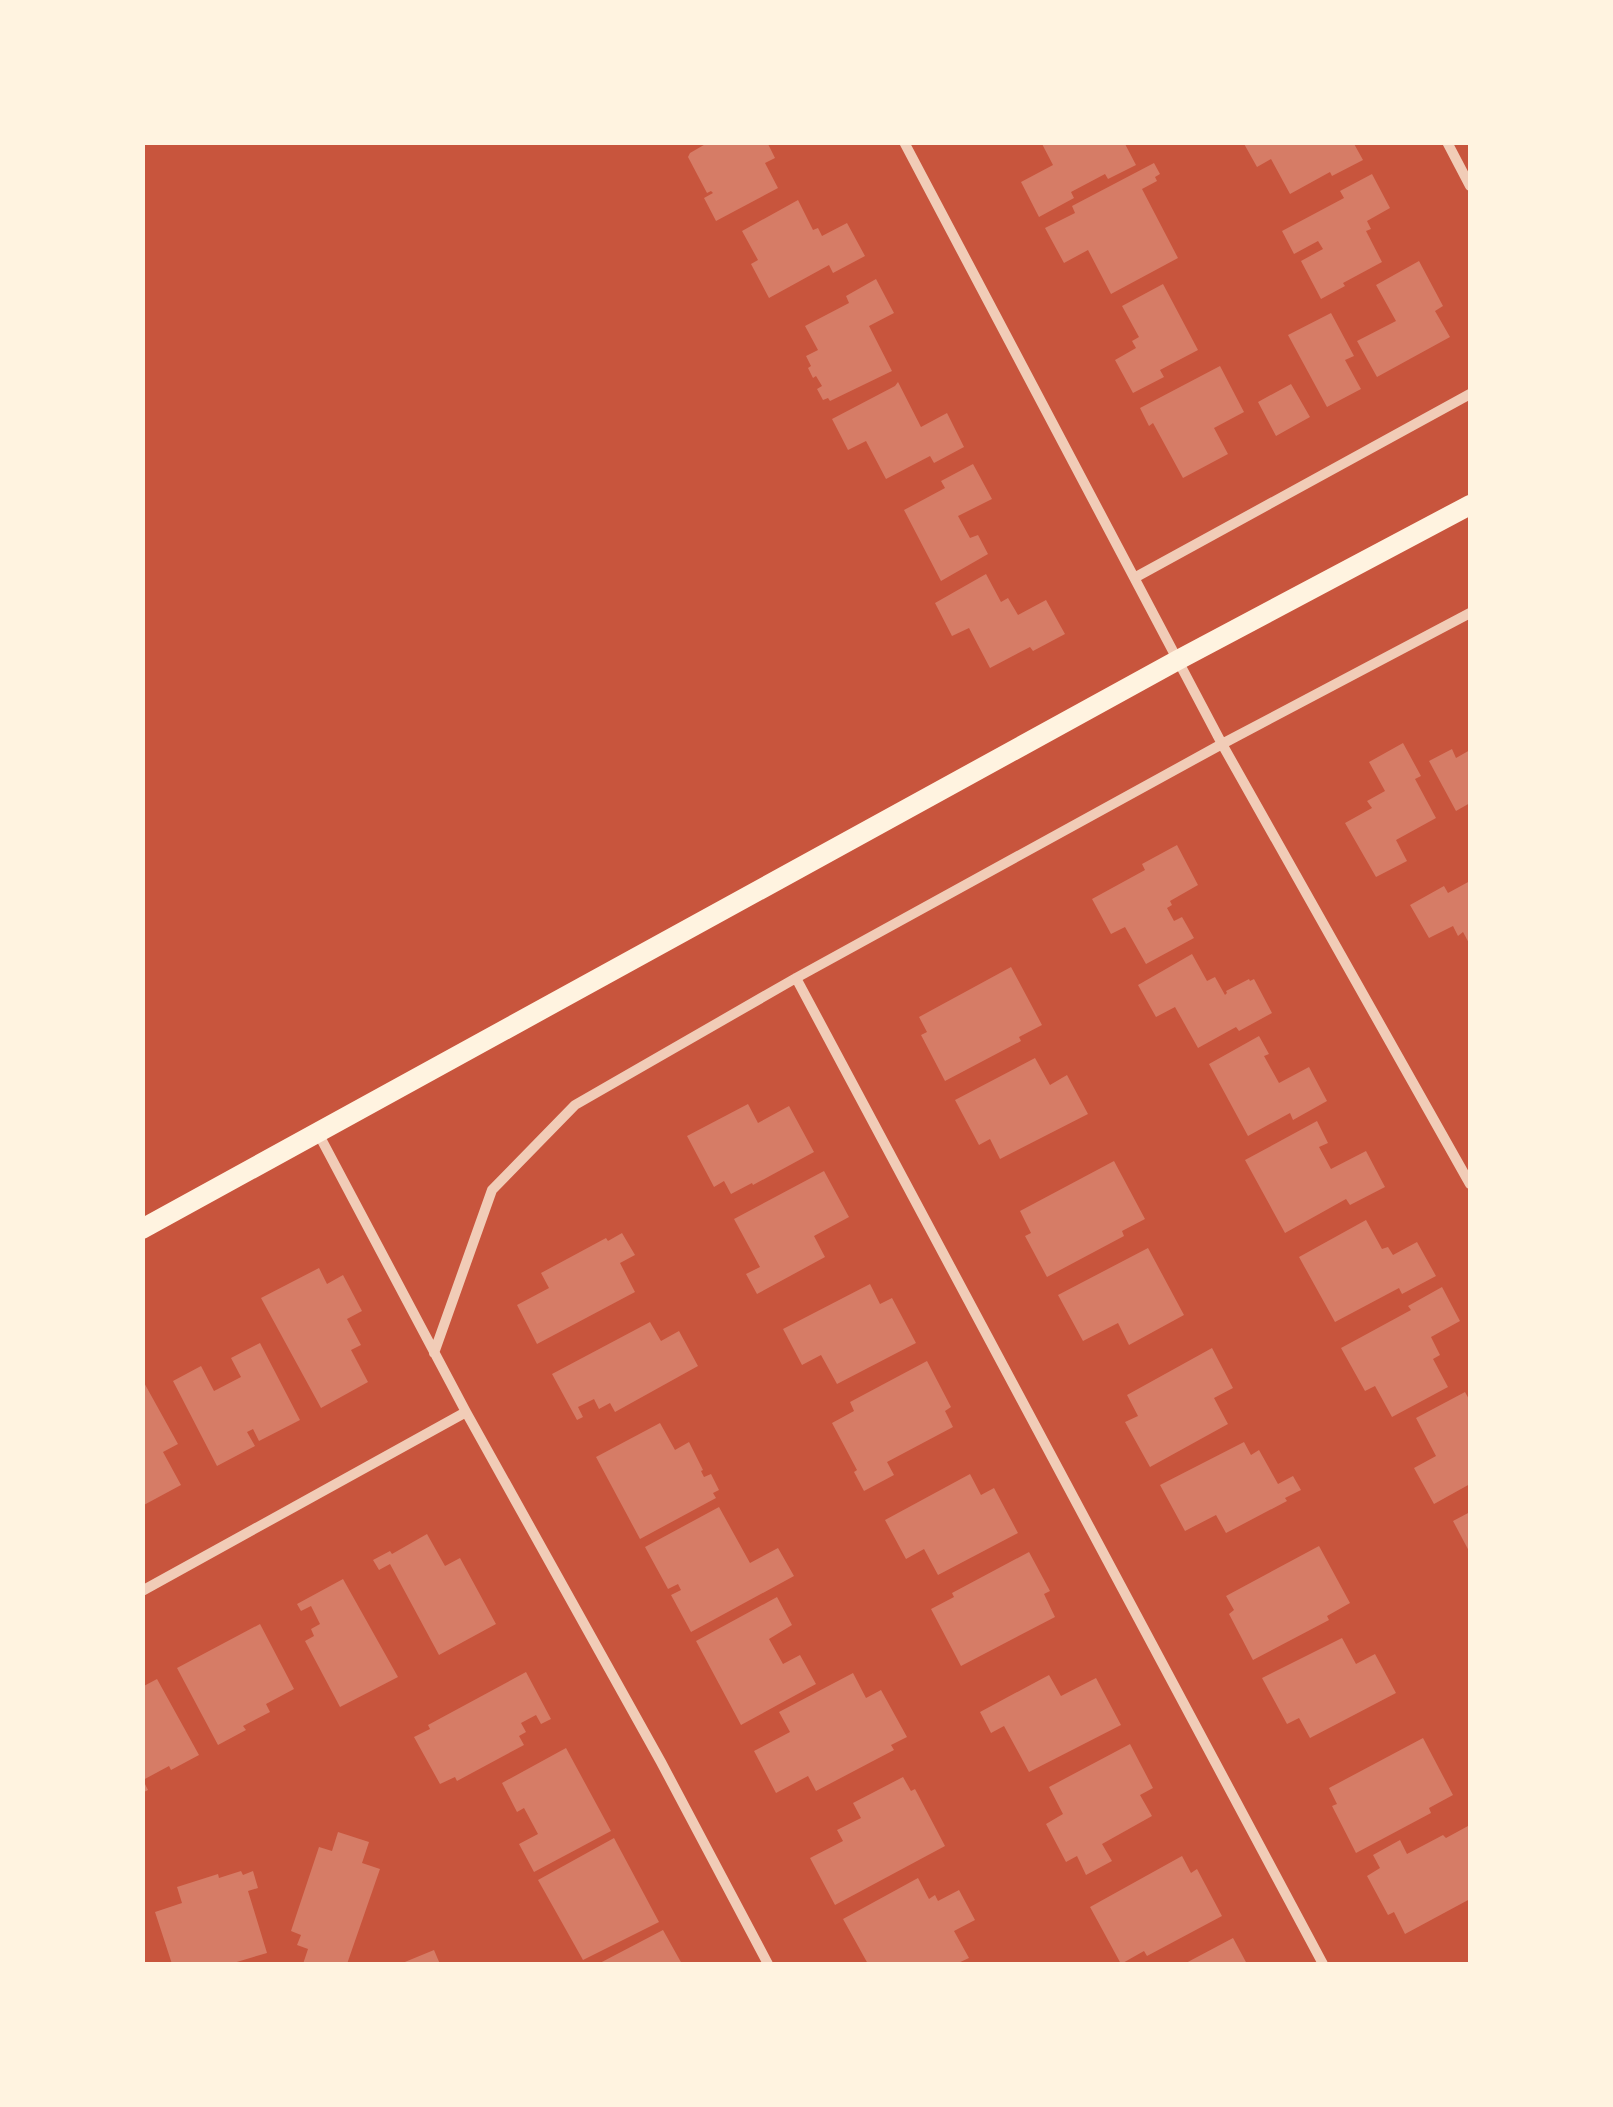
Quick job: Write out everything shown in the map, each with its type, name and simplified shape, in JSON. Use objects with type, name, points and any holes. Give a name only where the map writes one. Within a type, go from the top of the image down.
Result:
[{"type":"main road","points":[[142,1229],[1178,660],[1470,505]]},
{"type":"street","points":[[904,142],[1222,744],[1470,1184]]},
{"type":"street","points":[[1447,142],[1470,186]]},
{"type":"street","points":[[1136,577],[1470,394]]},
{"type":"street","points":[[434,1352],[492,1190],[574,1105],[1222,744],[1470,613]]},
{"type":"street","points":[[796,978],[1322,1964]]},
{"type":"street","points":[[318,1133],[768,1964]]},
{"type":"street","points":[[142,1591],[466,1412]]},
{"type":"building","points":[[709,142],[767,142],[775,158],[765,163],[778,188],[716,221],[704,198],[713,193],[707,193],[688,157]]},
{"type":"building","points":[[1041,142],[1124,142],[1136,165],[1108,179],[1105,174],[1071,192],[1074,198],[1039,217],[1021,182],[1053,165]]},
{"type":"building","points":[[1243,142],[1353,142],[1363,160],[1332,176],[1330,172],[1290,194],[1271,159],[1257,167]]},
{"type":"building","points":[[1154,163],[1160,174],[1155,177],[1157,181],[1142,189],[1178,258],[1111,294],[1088,250],[1064,263],[1045,228],[1075,213],[1072,206]]},
{"type":"building","points":[[1372,174],[1390,208],[1367,221],[1371,229],[1366,231],[1382,262],[1321,299],[1301,261],[1323,249],[1318,241],[1294,254],[1282,231],[1344,198],[1340,191]]},
{"type":"building","points":[[798,200],[813,230],[818,228],[822,236],[847,223],[865,256],[833,273],[829,265],[769,298],[751,264],[758,260],[742,231]]},
{"type":"building","points":[[1419,261],[1443,306],[1435,311],[1450,337],[1377,377],[1357,341],[1396,321],[1376,285]]},
{"type":"building","points":[[876,279],[894,313],[869,326],[892,371],[830,401],[823,400],[817,389],[822,386],[808,368],[811,366],[806,356],[818,350],[805,326],[849,303],[846,296]]},
{"type":"building","points":[[1163,284],[1198,350],[1160,370],[1164,377],[1133,393],[1115,360],[1136,348],[1132,341],[1139,337],[1122,306]]},
{"type":"building","points":[[1331,313],[1354,356],[1345,360],[1361,389],[1327,407],[1288,335]]},
{"type":"building","points":[[1220,366],[1244,412],[1214,428],[1228,454],[1183,478],[1153,423],[1149,426],[1140,408]]},
{"type":"building","points":[[898,382],[921,427],[947,413],[964,447],[934,463],[930,456],[886,479],[866,441],[848,450],[832,419]]},
{"type":"building","points":[[1291,384],[1310,417],[1276,436],[1258,402]]},
{"type":"building","points":[[973,464],[992,499],[958,516],[970,538],[978,535],[988,554],[941,581],[904,510],[945,488],[941,481]]},
{"type":"building","points":[[986,574],[1001,602],[1008,598],[1018,615],[1046,600],[1065,634],[990,668],[969,628],[952,636],[935,603]]},
{"type":"building","points":[[1403,743],[1421,776],[1415,779],[1436,818],[1396,840],[1407,861],[1376,877],[1345,823],[1372,808],[1367,801],[1385,791],[1369,762]]},
{"type":"building","points":[[1452,749],[1456,758],[1470,750],[1470,803],[1456,811],[1429,761]]},
{"type":"building","points":[[1177,845],[1198,885],[1170,901],[1172,905],[1167,908],[1174,921],[1182,917],[1194,938],[1146,964],[1125,927],[1111,934],[1092,899],[1145,870],[1142,864]]},
{"type":"building","points":[[1470,881],[1470,945],[1463,932],[1458,936],[1453,926],[1429,938],[1410,905],[1444,886],[1448,893]]},
{"type":"building","points":[[1192,954],[1207,981],[1215,977],[1225,995],[1226,991],[1254,979],[1272,1013],[1198,1048],[1175,1007],[1156,1017],[1138,985]]},
{"type":"building","points":[[1011,967],[1042,1025],[1019,1037],[1021,1041],[945,1081],[921,1035],[927,1032],[919,1017]]},
{"type":"building","points":[[1259,1036],[1269,1054],[1264,1056],[1279,1083],[1309,1067],[1327,1101],[1293,1120],[1290,1113],[1248,1136],[1209,1064]]},
{"type":"building","points":[[1035,1058],[1050,1085],[1067,1075],[1088,1114],[1000,1159],[990,1139],[979,1145],[955,1100]]},
{"type":"building","points":[[748,1104],[758,1123],[789,1106],[814,1152],[731,1194],[724,1181],[714,1187],[687,1136]]},
{"type":"building","points":[[1317,1121],[1328,1143],[1319,1147],[1331,1169],[1366,1151],[1385,1187],[1350,1205],[1346,1199],[1285,1233],[1245,1160]]},
{"type":"building","points":[[1114,1161],[1145,1219],[1122,1231],[1124,1236],[1047,1277],[1025,1236],[1031,1233],[1020,1211]]},
{"type":"building","points":[[824,1171],[849,1217],[814,1236],[825,1257],[757,1294],[746,1274],[760,1267],[734,1219]]},
{"type":"building","points":[[1366,1220],[1382,1249],[1388,1247],[1393,1255],[1417,1242],[1436,1276],[1402,1294],[1399,1288],[1335,1322],[1299,1257]]},
{"type":"building","points":[[622,1233],[635,1255],[620,1263],[635,1292],[537,1344],[517,1305],[549,1288],[541,1273]]},
{"type":"building","points":[[1148,1248],[1184,1315],[1129,1345],[1118,1323],[1083,1341],[1058,1295]]},
{"type":"building","points":[[319,1268],[327,1284],[343,1275],[362,1311],[347,1319],[361,1345],[351,1350],[368,1382],[321,1408],[261,1298]]},
{"type":"building","points":[[870,1284],[880,1304],[892,1298],[916,1343],[837,1384],[821,1355],[802,1365],[783,1329]]},
{"type":"building","points":[[1442,1287],[1460,1321],[1431,1337],[1440,1355],[1433,1359],[1448,1387],[1392,1417],[1375,1386],[1365,1391],[1341,1348],[1411,1310],[1408,1306]]},
{"type":"building","points":[[650,1322],[661,1341],[679,1331],[698,1366],[615,1412],[610,1403],[599,1409],[594,1399],[578,1407],[583,1417],[577,1420],[552,1374]]},
{"type":"building","points":[[260,1343],[300,1420],[259,1441],[253,1429],[247,1432],[255,1446],[217,1466],[173,1381],[201,1366],[214,1391],[241,1377],[231,1358]]},
{"type":"building","points":[[1212,1348],[1233,1388],[1214,1398],[1228,1424],[1150,1467],[1125,1422],[1138,1416],[1127,1395]]},
{"type":"building","points":[[927,1361],[951,1407],[945,1411],[953,1427],[887,1462],[894,1475],[864,1491],[832,1423],[854,1411],[850,1402]]},
{"type":"building","points":[[142,1379],[178,1444],[163,1452],[181,1485],[142,1506]]},
{"type":"building","points":[[1465,1392],[1470,1401],[1470,1484],[1434,1504],[1414,1468],[1436,1456],[1416,1418]]},
{"type":"building","points":[[660,1423],[675,1450],[689,1442],[704,1477],[711,1474],[719,1490],[713,1493],[716,1498],[640,1539],[596,1457]]},
{"type":"building","points":[[1244,1442],[1251,1455],[1259,1450],[1278,1484],[1293,1476],[1301,1490],[1226,1533],[1216,1515],[1185,1531],[1160,1485]]},
{"type":"building","points":[[970,1474],[981,1495],[994,1488],[1018,1533],[938,1575],[924,1549],[906,1559],[885,1520]]},
{"type":"building","points":[[719,1507],[750,1563],[778,1548],[794,1576],[691,1632],[671,1595],[681,1590],[678,1584],[668,1589],[645,1547]]},
{"type":"building","points":[[1470,1512],[1470,1553],[1453,1521]]},
{"type":"building","points":[[427,1534],[445,1566],[460,1558],[496,1624],[439,1655],[390,1564],[379,1570],[373,1560]]},
{"type":"building","points":[[1319,1546],[1350,1603],[1327,1616],[1329,1620],[1253,1660],[1229,1614],[1234,1610],[1226,1596]]},
{"type":"building","points":[[1029,1552],[1050,1591],[1044,1594],[1055,1617],[961,1666],[931,1609],[954,1597],[952,1593]]},
{"type":"building","points":[[343,1579],[398,1677],[340,1707],[305,1641],[314,1636],[311,1629],[320,1624],[311,1606],[301,1611],[297,1604]]},
{"type":"building","points":[[777,1597],[792,1625],[769,1639],[783,1664],[800,1655],[816,1684],[741,1725],[696,1641]]},
{"type":"building","points":[[260,1624],[294,1689],[266,1704],[270,1712],[243,1726],[246,1730],[218,1745],[177,1668]]},
{"type":"building","points":[[1342,1638],[1356,1664],[1375,1654],[1396,1693],[1310,1738],[1299,1718],[1287,1724],[1262,1678]]},
{"type":"building","points":[[526,1672],[551,1719],[541,1724],[536,1715],[521,1723],[526,1732],[519,1736],[524,1745],[457,1781],[455,1777],[440,1784],[414,1737],[430,1729],[428,1725]]},
{"type":"building","points":[[853,1673],[866,1698],[881,1690],[907,1737],[891,1745],[894,1750],[816,1791],[808,1776],[776,1793],[754,1751],[790,1732],[779,1712]]},
{"type":"building","points":[[1049,1675],[1061,1696],[1096,1678],[1121,1725],[1029,1772],[1004,1726],[991,1733],[980,1712]]},
{"type":"building","points":[[157,1679],[199,1755],[143,1780],[148,1790],[142,1793],[142,1687]]},
{"type":"building","points":[[1423,1738],[1453,1795],[1429,1808],[1431,1813],[1356,1853],[1332,1806],[1337,1804],[1329,1788]]},
{"type":"building","points":[[1130,1744],[1153,1788],[1140,1795],[1152,1816],[1102,1844],[1112,1861],[1086,1875],[1077,1856],[1066,1862],[1046,1824],[1063,1814],[1049,1787]]},
{"type":"building","points":[[566,1748],[611,1831],[534,1872],[519,1844],[538,1834],[524,1808],[517,1812],[502,1783]]},
{"type":"building","points":[[903,1777],[911,1791],[915,1789],[945,1846],[835,1905],[810,1858],[843,1841],[837,1830],[861,1818],[853,1803]]},
{"type":"building","points":[[1468,1826],[1470,1899],[1405,1934],[1394,1912],[1388,1915],[1367,1876],[1380,1868],[1373,1855],[1400,1840],[1407,1854]]},
{"type":"building","points":[[338,1832],[369,1842],[362,1863],[380,1869],[347,1964],[303,1964],[308,1949],[297,1945],[301,1935],[291,1931],[319,1847],[332,1851]]},
{"type":"building","points":[[614,1838],[659,1922],[583,1960],[538,1880]]},
{"type":"building","points":[[1182,1856],[1191,1873],[1197,1869],[1222,1916],[1147,1956],[1144,1951],[1121,1964],[1090,1907]]},
{"type":"building","points":[[241,1871],[243,1875],[253,1871],[258,1888],[248,1891],[267,1953],[230,1964],[172,1964],[155,1912],[182,1903],[177,1887]]},
{"type":"building","points":[[918,1878],[929,1899],[935,1895],[938,1901],[959,1890],[975,1920],[954,1931],[969,1958],[956,1964],[868,1964],[843,1919]]},
{"type":"building","points":[[663,1930],[682,1964],[598,1964]]},
{"type":"building","points":[[1233,1938],[1247,1964],[1184,1964]]},
{"type":"building","points":[[434,1950],[440,1964],[400,1964]]}]
